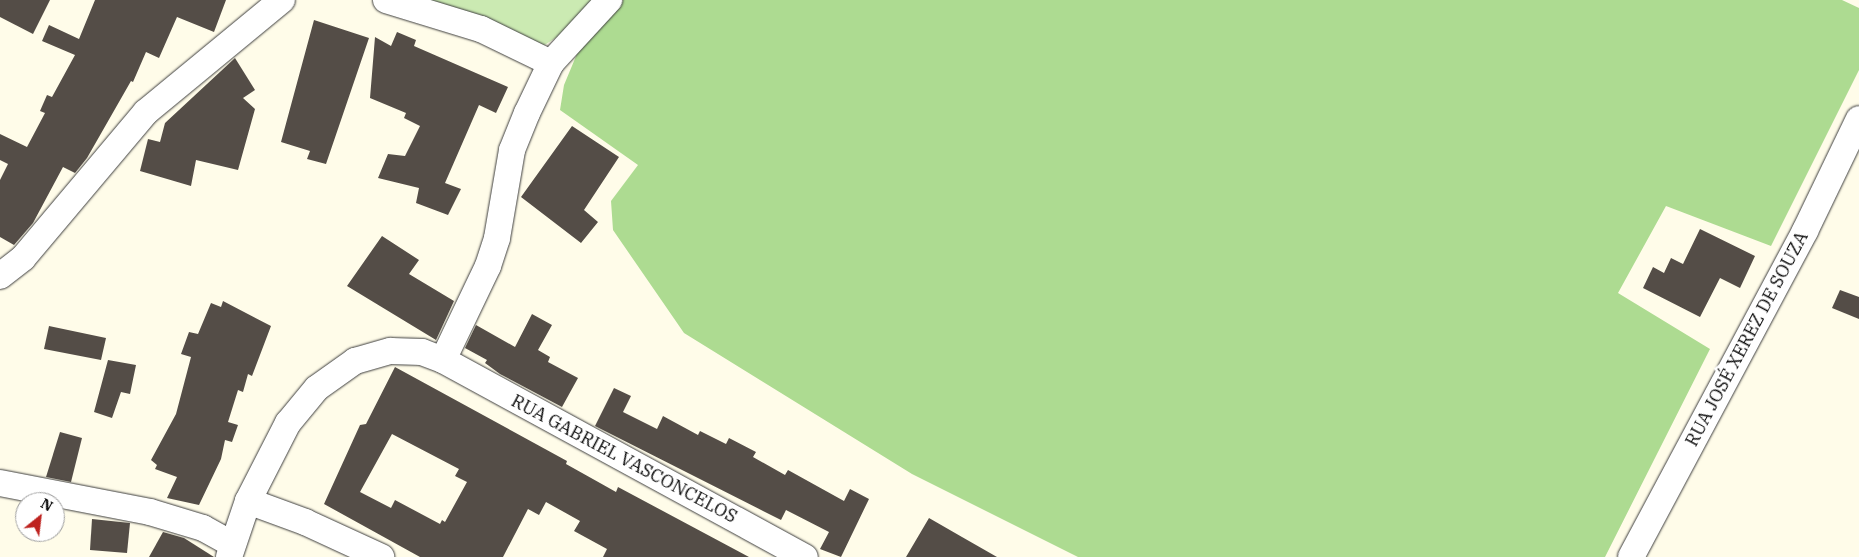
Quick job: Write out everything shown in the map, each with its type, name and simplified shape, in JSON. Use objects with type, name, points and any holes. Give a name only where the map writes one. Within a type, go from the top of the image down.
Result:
[{"type":"street","points":[[0,276],[23,258],[146,112],[282,0]]},
{"type":"street","points":[[386,0],[481,29],[551,63]]},
{"type":"street","points":[[443,360],[488,266],[497,238],[512,150],[527,113],[551,63],[609,0]]},
{"type":"street","name":"RUA JOSÉ XEREZ DE SOUZA","points":[[1631,557],[1805,231],[1859,119]]},
{"type":"street","name":"RUA GABRIEL VASCONCELOS","points":[[230,551],[248,501],[288,423],[318,388],[354,361],[391,351],[422,352],[443,360],[805,557]]},
{"type":"street","points":[[0,483],[150,512],[203,528],[230,551]]},
{"type":"street","points":[[248,501],[305,522],[381,557]]},
{"type":"green space","points":[[418,0],[597,0],[574,26],[543,46]]},
{"type":"green space","points":[[623,0],[1842,0],[1859,8],[1859,70],[1771,246],[1666,206],[1618,293],[1710,349],[1605,557],[1078,557],[912,474],[684,333],[613,230],[611,201],[638,165],[560,110],[564,85],[579,49]]},
{"type":"building","points":[[0,0],[50,0],[33,34],[0,17]]},
{"type":"building","points":[[95,0],[226,0],[214,32],[177,17],[159,58],[146,52],[133,82],[131,81],[87,158],[75,173],[63,167],[33,223],[14,245],[0,237],[0,180],[8,164],[0,160],[0,134],[27,147],[45,113],[40,111],[47,95],[52,97],[75,55],[42,41],[49,25],[79,39]]},
{"type":"building","points":[[314,20],[369,38],[326,164],[307,159],[310,151],[281,142]]},
{"type":"building","points":[[397,32],[416,40],[414,46],[508,87],[496,113],[479,105],[445,183],[461,189],[448,215],[416,203],[419,188],[378,178],[388,154],[405,156],[420,126],[404,118],[406,113],[370,98],[375,37],[391,46]]},
{"type":"building","points":[[235,58],[255,90],[243,98],[255,109],[238,170],[196,160],[191,186],[140,171],[148,139],[160,142],[165,123]]},
{"type":"building","points":[[572,126],[619,157],[584,210],[598,222],[581,243],[521,197]]},
{"type":"building","points":[[1700,229],[1755,256],[1740,288],[1720,278],[1700,317],[1643,288],[1653,267],[1664,273],[1671,258],[1683,264]]},
{"type":"building","points":[[382,236],[419,260],[409,274],[454,301],[436,340],[347,286]]},
{"type":"building","points":[[1840,290],[1859,297],[1859,319],[1832,308]]},
{"type":"building","points":[[223,301],[271,326],[252,376],[248,374],[243,392],[238,390],[228,422],[238,425],[232,442],[225,440],[221,459],[199,505],[167,498],[177,477],[155,469],[157,465],[151,460],[176,414],[191,357],[181,354],[189,332],[198,334],[211,303],[221,307]]},
{"type":"building","points":[[532,314],[552,325],[538,350],[550,357],[548,362],[578,378],[562,407],[500,374],[485,363],[487,360],[465,348],[476,325],[515,347]]},
{"type":"building","points":[[49,326],[106,338],[101,360],[44,349]]},
{"type":"building","points":[[108,360],[136,365],[130,394],[121,392],[112,418],[94,412]]},
{"type":"building","points":[[395,367],[567,461],[566,464],[616,492],[618,487],[749,557],[603,557],[607,549],[574,531],[580,521],[546,502],[539,515],[528,509],[503,557],[420,557],[324,504],[360,425],[366,424]],"holes":[[[392,434],[459,469],[455,476],[467,482],[445,522],[442,520],[440,524],[395,500],[391,508],[360,492]]]},
{"type":"building","points":[[614,388],[631,396],[623,412],[657,429],[663,416],[698,435],[700,431],[726,444],[729,438],[756,452],[753,457],[785,475],[788,470],[844,501],[850,489],[869,499],[841,557],[820,549],[829,532],[786,510],[781,520],[595,426]]},
{"type":"building","points":[[60,432],[82,438],[71,482],[46,477]]},
{"type":"building","points":[[929,518],[962,537],[997,557],[906,557]]},
{"type":"building","points":[[92,519],[130,523],[127,553],[90,550]]},
{"type":"building","points":[[163,532],[184,538],[214,557],[149,557]]}]
